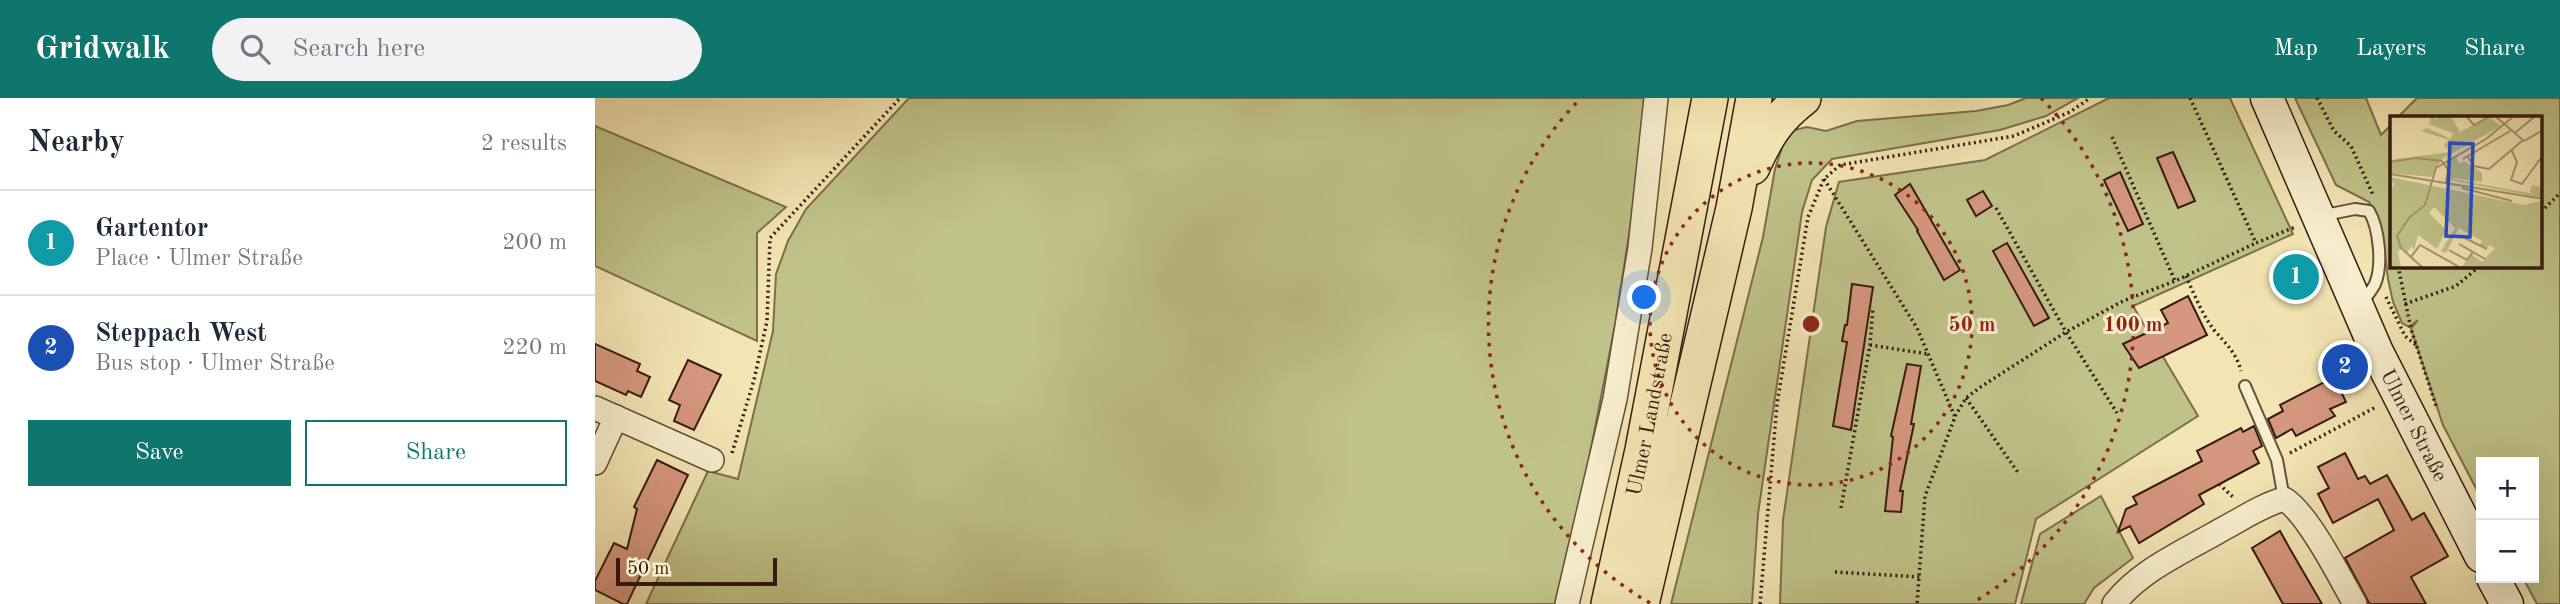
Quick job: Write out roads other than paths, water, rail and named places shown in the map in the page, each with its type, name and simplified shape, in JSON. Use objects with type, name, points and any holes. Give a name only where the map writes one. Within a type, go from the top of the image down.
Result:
[{"type":"main road","name":"Ulmer Landstraße","points":[[1609,604],[1643,450],[1710,98]]},
{"type":"main road","name":"Ulmer Landstraße","points":[[1641,604],[1734,208],[1754,98]]},
{"type":"main road","points":[[1734,208],[1767,134],[1784,113],[1803,98]]},
{"type":"street","points":[[1567,604],[1615,399],[1640,248],[1656,98]]},
{"type":"street","name":"Ulmer Straße","points":[[2267,98],[2399,395],[2476,546]]},
{"type":"street","points":[[595,408],[712,460]]},
{"type":"street","points":[[595,463],[616,418]]},
{"type":"street","points":[[2114,604],[2145,576],[2165,563],[2257,510],[2284,499],[2294,505],[2311,530],[2355,604]]},
{"type":"street","points":[[2496,583],[2507,604]]},
{"type":"lane","points":[[2318,217],[2362,209],[2369,211],[2375,220],[2378,245],[2375,283],[2359,308]]},
{"type":"lane","points":[[2245,386],[2277,460],[2284,499]]},
{"type":"place","name":"Gartentor","points":[[2296,277]]},
{"type":"place","name":"Steppach West","points":[[2345,367]]}]
